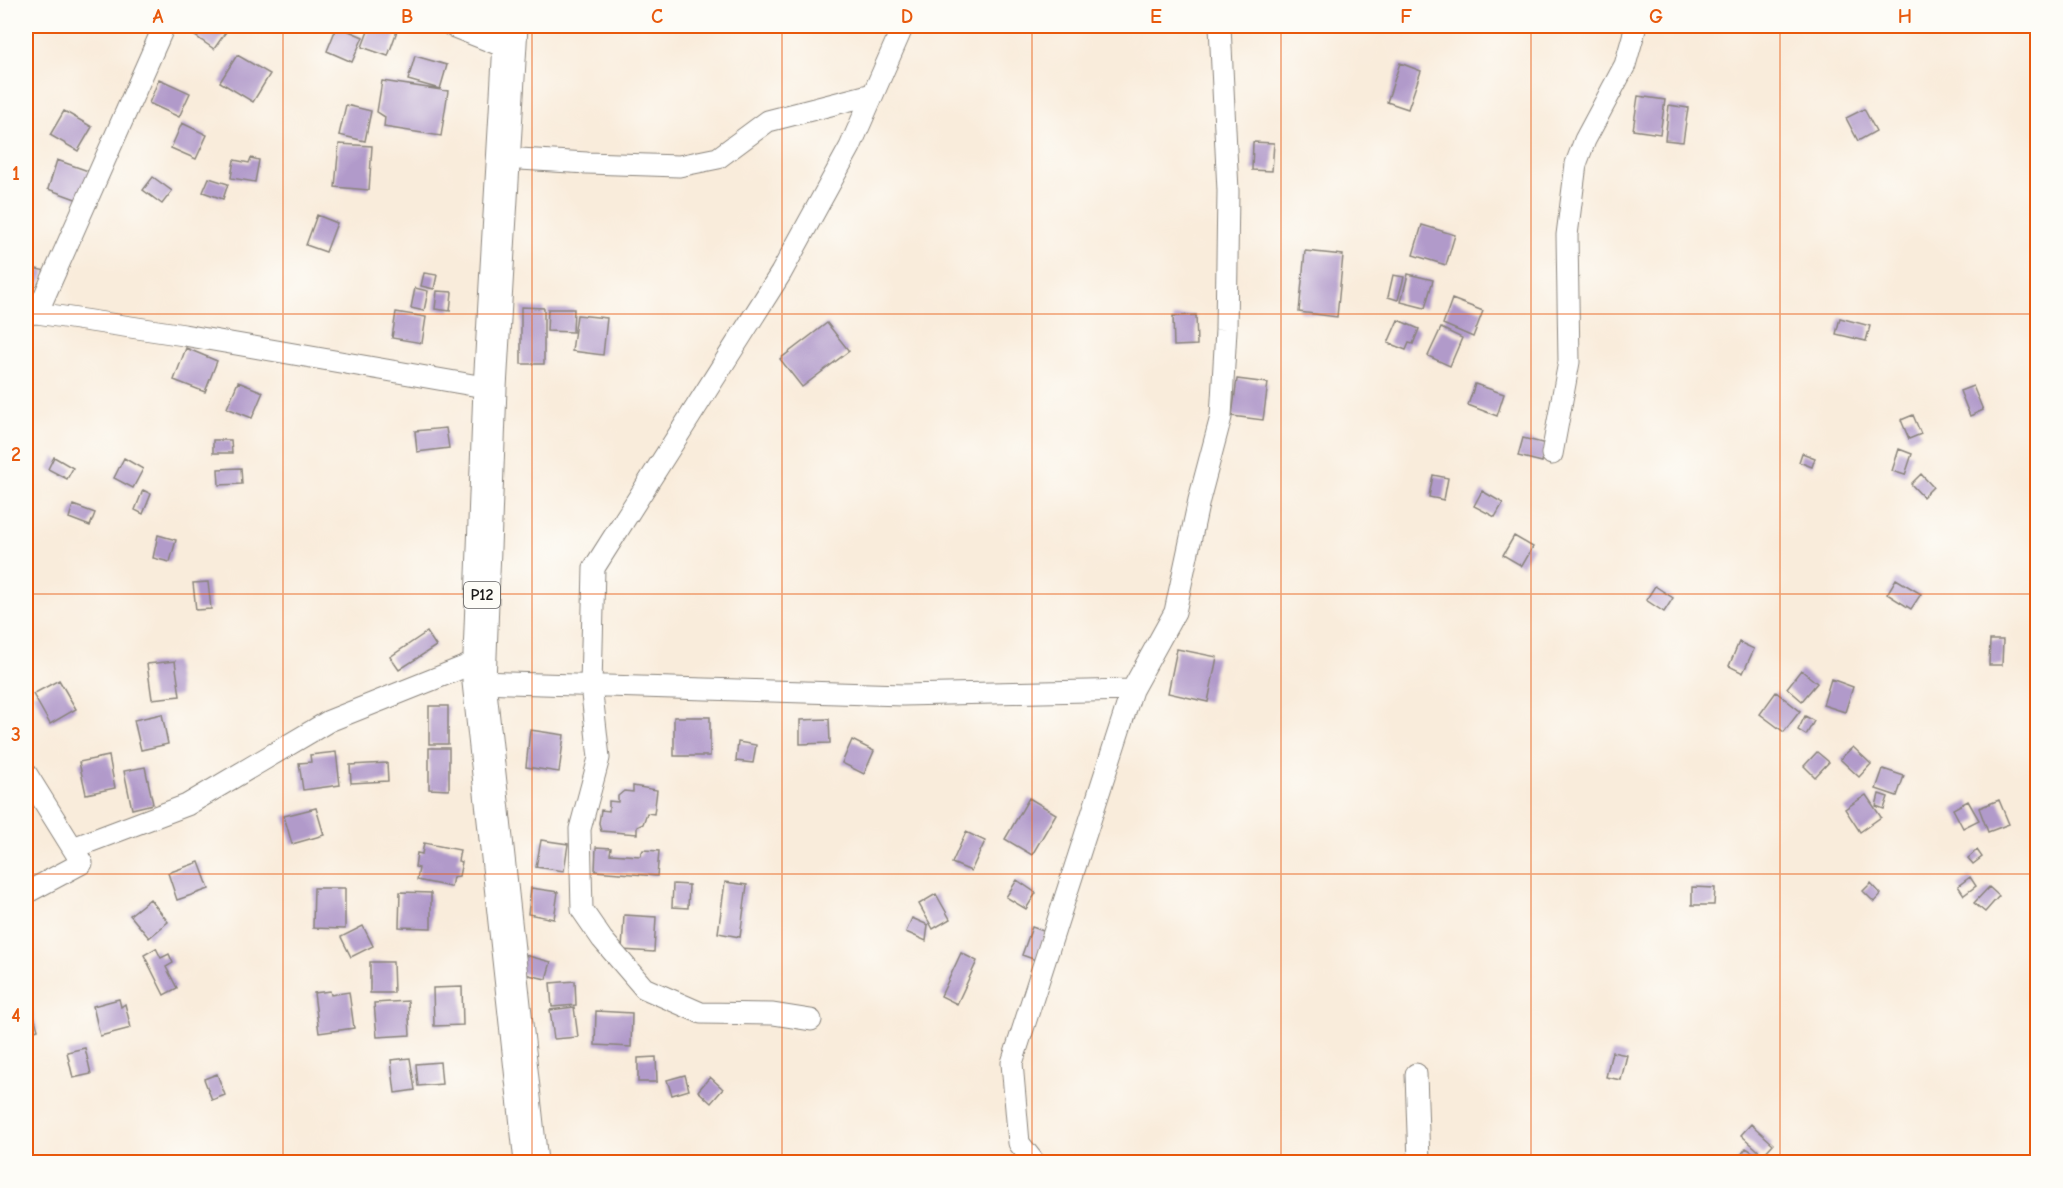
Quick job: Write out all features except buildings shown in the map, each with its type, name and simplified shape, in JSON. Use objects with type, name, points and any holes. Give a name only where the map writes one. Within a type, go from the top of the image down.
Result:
[{"type":"main road","name":"P12","points":[[510,38],[490,388],[479,671],[531,1162]]},
{"type":"street","points":[[164,26],[32,314],[184,335],[490,388]]},
{"type":"street","points":[[452,26],[510,38]]},
{"type":"street","points":[[811,1020],[774,1014],[701,1013],[644,988],[602,939],[582,910],[580,829],[598,758],[591,685],[594,568],[781,273],[850,147],[903,26]]},
{"type":"street","points":[[1034,1162],[1019,1143],[1012,1063],[1132,690],[1175,612],[1199,500],[1221,417],[1226,330],[1228,191],[1220,26]]},
{"type":"street","points":[[1552,454],[1569,362],[1567,236],[1576,164],[1585,140],[1625,65],[1635,26]]},
{"type":"street","points":[[503,158],[679,166],[718,158],[768,121],[873,94]]},
{"type":"street","points":[[73,848],[187,805],[329,721],[479,671],[591,685],[903,695],[1132,690]]},
{"type":"street","points":[[26,773],[82,863],[26,893]]},
{"type":"street","points":[[1416,1074],[1419,1162]]}]
